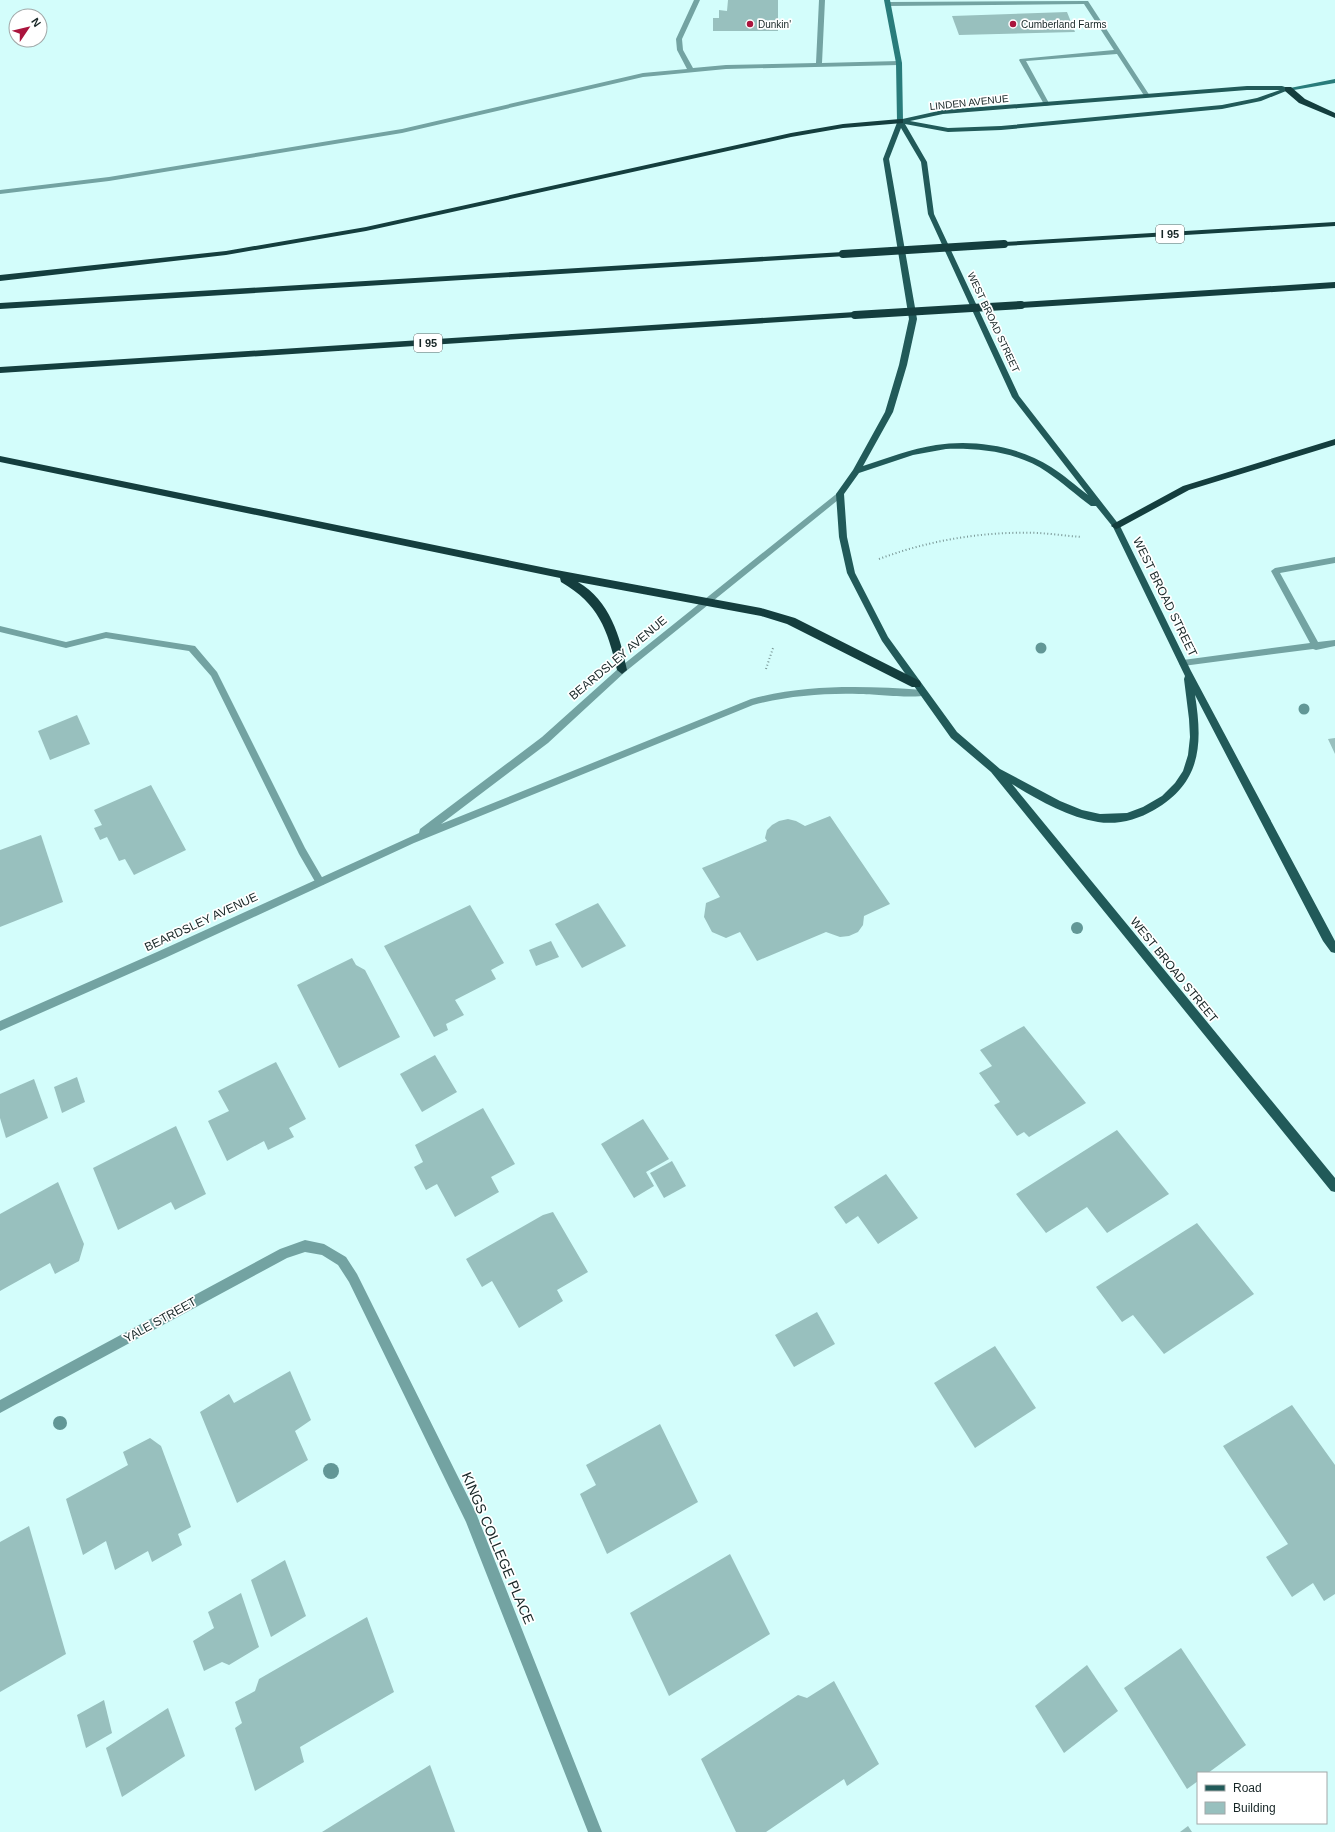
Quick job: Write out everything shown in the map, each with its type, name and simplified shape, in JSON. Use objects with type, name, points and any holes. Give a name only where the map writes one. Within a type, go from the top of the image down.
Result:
[{"type":"highway","points":[[1288,89],[1302,101],[1335,116]]},
{"type":"highway","points":[[0,278],[218,254],[366,229],[791,135],[843,126],[900,121]]},
{"type":"highway","name":"I 95","points":[[0,306],[1335,224]]},
{"type":"highway","name":"I 95","points":[[0,370],[1335,285]]},
{"type":"highway","points":[[1116,526],[1186,488],[1335,442]]},
{"type":"highway","points":[[0,460],[50,468],[551,573],[705,603],[761,612],[791,621],[920,688]]},
{"type":"highway","points":[[551,573],[586,592],[596,601],[615,638],[622,670]]},
{"type":"main road","name":"WEST BROAD STREET","points":[[887,2],[898,63],[900,121],[886,159],[914,319],[903,365],[889,412],[856,471],[840,494],[843,537],[851,573],[885,639],[954,735],[994,769],[1046,800],[1093,817],[1117,819],[1140,813],[1153,807],[1179,786],[1189,772],[1194,752],[1194,713],[1185,667]]},
{"type":"main road","name":"LINDEN AVENUE","points":[[900,121],[943,112],[1247,88],[1288,89],[1335,81]]},
{"type":"main road","name":"LINDEN AVENUE","points":[[900,121],[948,130],[1001,128],[1222,107],[1259,100],[1288,89]]},
{"type":"main road","name":"WEST BROAD STREET","points":[[900,121],[924,162],[931,214],[1016,397],[1116,526],[1185,667],[1327,938],[1335,949]]},
{"type":"main road","name":"WEST BROAD STREET","points":[[856,471],[915,453],[946,446],[984,448],[1014,453],[1048,469],[1106,514]]},
{"type":"main road","name":"WEST BROAD STREET","points":[[994,769],[1335,1187]]},
{"type":"street","points":[[691,70],[680,50],[680,39],[697,0]]},
{"type":"street","points":[[819,64],[822,0]]},
{"type":"street","points":[[887,2],[1086,2],[1147,96]]},
{"type":"street","points":[[1047,104],[1022,60],[1118,52]]},
{"type":"street","points":[[0,192],[211,164],[402,131],[549,96],[643,76],[726,67],[898,63]]},
{"type":"street","name":"BEARDSLEY AVENUE","points":[[411,840],[545,740],[622,670],[840,494]]},
{"type":"street","points":[[1316,647],[1275,571],[1335,560]]},
{"type":"street","points":[[0,628],[66,645],[106,635],[192,648],[214,674],[302,851],[320,882]]},
{"type":"street","points":[[1185,667],[1335,643]]},
{"type":"street","name":"BEARDSLEY AVENUE","points":[[0,1026],[161,955],[411,840],[764,698],[834,689],[920,688]]},
{"type":"street","name":"YALE STREET","points":[[0,1408],[284,1253],[304,1246],[324,1250]]},
{"type":"street","name":"KINGS COLLEGE PLACE","points":[[324,1250],[342,1261],[353,1278],[472,1518],[595,1832]]},
{"type":"path","points":[[877,560],[912,547],[986,535],[1032,533],[1082,537]]},
{"type":"path","points":[[765,676],[769,657],[775,645]]},
{"type":"building","points":[[728,0],[778,0],[778,31],[713,31],[713,18],[719,18],[719,10],[727,11]]},
{"type":"building","name":"Cumberland Farms","points":[[1067,12],[1075,32],[959,35],[952,16]]},
{"type":"building","points":[[77,715],[90,744],[50,760],[38,731]]},
{"type":"building","points":[[1335,738],[1335,754],[1328,739]]},
{"type":"building","points":[[151,785],[186,850],[134,875],[125,859],[119,861],[107,837],[100,840],[94,828],[102,825],[94,810]]},
{"type":"building","points":[[830,816],[890,904],[864,916],[863,925],[858,932],[849,936],[840,937],[826,932],[757,961],[740,932],[726,938],[712,932],[704,917],[706,903],[720,897],[702,868],[767,841],[765,838],[767,830],[779,821],[788,819],[805,826]]},
{"type":"building","points":[[41,835],[63,902],[0,927],[0,850]]},
{"type":"building","points":[[598,903],[626,946],[582,968],[555,924]]},
{"type":"building","points":[[470,905],[504,963],[491,970],[496,979],[455,1000],[464,1015],[446,1024],[448,1030],[434,1037],[384,946]]},
{"type":"building","points":[[551,941],[559,957],[536,966],[529,950]]},
{"type":"building","points":[[352,958],[356,965],[365,970],[400,1037],[339,1068],[297,985]]},
{"type":"building","points":[[1024,1026],[1086,1103],[1029,1137],[1024,1132],[1017,1136],[994,1105],[1000,1102],[979,1073],[992,1066],[980,1050]]},
{"type":"building","points":[[435,1055],[457,1092],[422,1112],[400,1074]]},
{"type":"building","points":[[276,1062],[306,1119],[289,1128],[294,1137],[268,1150],[264,1141],[227,1161],[208,1121],[229,1111],[218,1091]]},
{"type":"building","points":[[77,1077],[85,1102],[62,1113],[54,1087]]},
{"type":"building","points":[[34,1079],[48,1118],[6,1138],[0,1118],[0,1094]]},
{"type":"building","points":[[483,1108],[515,1164],[491,1177],[499,1192],[455,1217],[437,1184],[426,1190],[414,1167],[423,1162],[415,1145]]},
{"type":"building","points":[[643,1119],[669,1159],[646,1172],[654,1186],[634,1198],[601,1144]]},
{"type":"building","points":[[176,1126],[206,1194],[175,1210],[171,1202],[118,1230],[93,1168]]},
{"type":"building","points":[[1117,1130],[1169,1194],[1107,1233],[1087,1207],[1046,1233],[1016,1194]]},
{"type":"building","points":[[672,1161],[686,1186],[664,1198],[650,1173]]},
{"type":"building","points":[[886,1174],[918,1218],[878,1244],[858,1216],[846,1224],[834,1207]]},
{"type":"building","points":[[58,1182],[84,1244],[79,1261],[55,1274],[50,1263],[0,1291],[0,1214]]},
{"type":"building","points":[[553,1212],[588,1272],[557,1290],[563,1301],[519,1328],[492,1281],[482,1287],[466,1259],[543,1215]]},
{"type":"building","points":[[1197,1223],[1254,1294],[1164,1354],[1133,1315],[1122,1322],[1096,1287]]},
{"type":"building","points":[[817,1312],[835,1344],[794,1367],[775,1335]]},
{"type":"building","points":[[995,1346],[1036,1408],[975,1448],[934,1383]]},
{"type":"building","points":[[290,1371],[311,1420],[295,1431],[308,1460],[237,1503],[200,1412],[229,1394],[234,1403]]},
{"type":"building","points":[[1292,1405],[1335,1465],[1335,1594],[1324,1601],[1313,1583],[1292,1597],[1266,1557],[1288,1544],[1223,1446]]},
{"type":"building","points":[[660,1424],[698,1502],[607,1554],[580,1494],[596,1485],[586,1465]]},
{"type":"building","points":[[150,1438],[161,1446],[191,1527],[178,1534],[182,1545],[152,1562],[148,1551],[115,1570],[106,1541],[83,1555],[66,1499],[128,1465],[123,1452]]},
{"type":"building","points":[[29,1526],[66,1654],[0,1692],[0,1542]]},
{"type":"building","points":[[730,1554],[770,1634],[669,1696],[630,1613]]},
{"type":"building","points":[[285,1560],[306,1616],[271,1637],[251,1580]]},
{"type":"building","points":[[241,1593],[259,1647],[229,1665],[222,1662],[204,1671],[193,1641],[214,1628],[208,1612]]},
{"type":"building","points":[[367,1617],[394,1692],[300,1747],[304,1762],[255,1791],[235,1728],[242,1723],[235,1702],[255,1691],[259,1679]]},
{"type":"building","points":[[1181,1648],[1246,1745],[1209,1772],[1197,1772],[1197,1782],[1187,1789],[1124,1688]]},
{"type":"building","points":[[1087,1665],[1118,1711],[1064,1753],[1035,1706]]},
{"type":"building","points":[[834,1681],[879,1764],[847,1786],[844,1779],[766,1832],[736,1832],[701,1759],[798,1695],[807,1698]]},
{"type":"building","points":[[104,1700],[112,1733],[86,1748],[77,1715]]},
{"type":"building","points":[[168,1708],[185,1756],[122,1797],[106,1748]]},
{"type":"building","points":[[430,1765],[455,1832],[322,1832]]},
{"type":"building","points":[[1188,1826],[1192,1832],[1180,1832]]},
{"type":"place","name":"Dunkin'","points":[[750,24]]},
{"type":"place","name":"Cumberland Farms","points":[[1013,24]]}]
